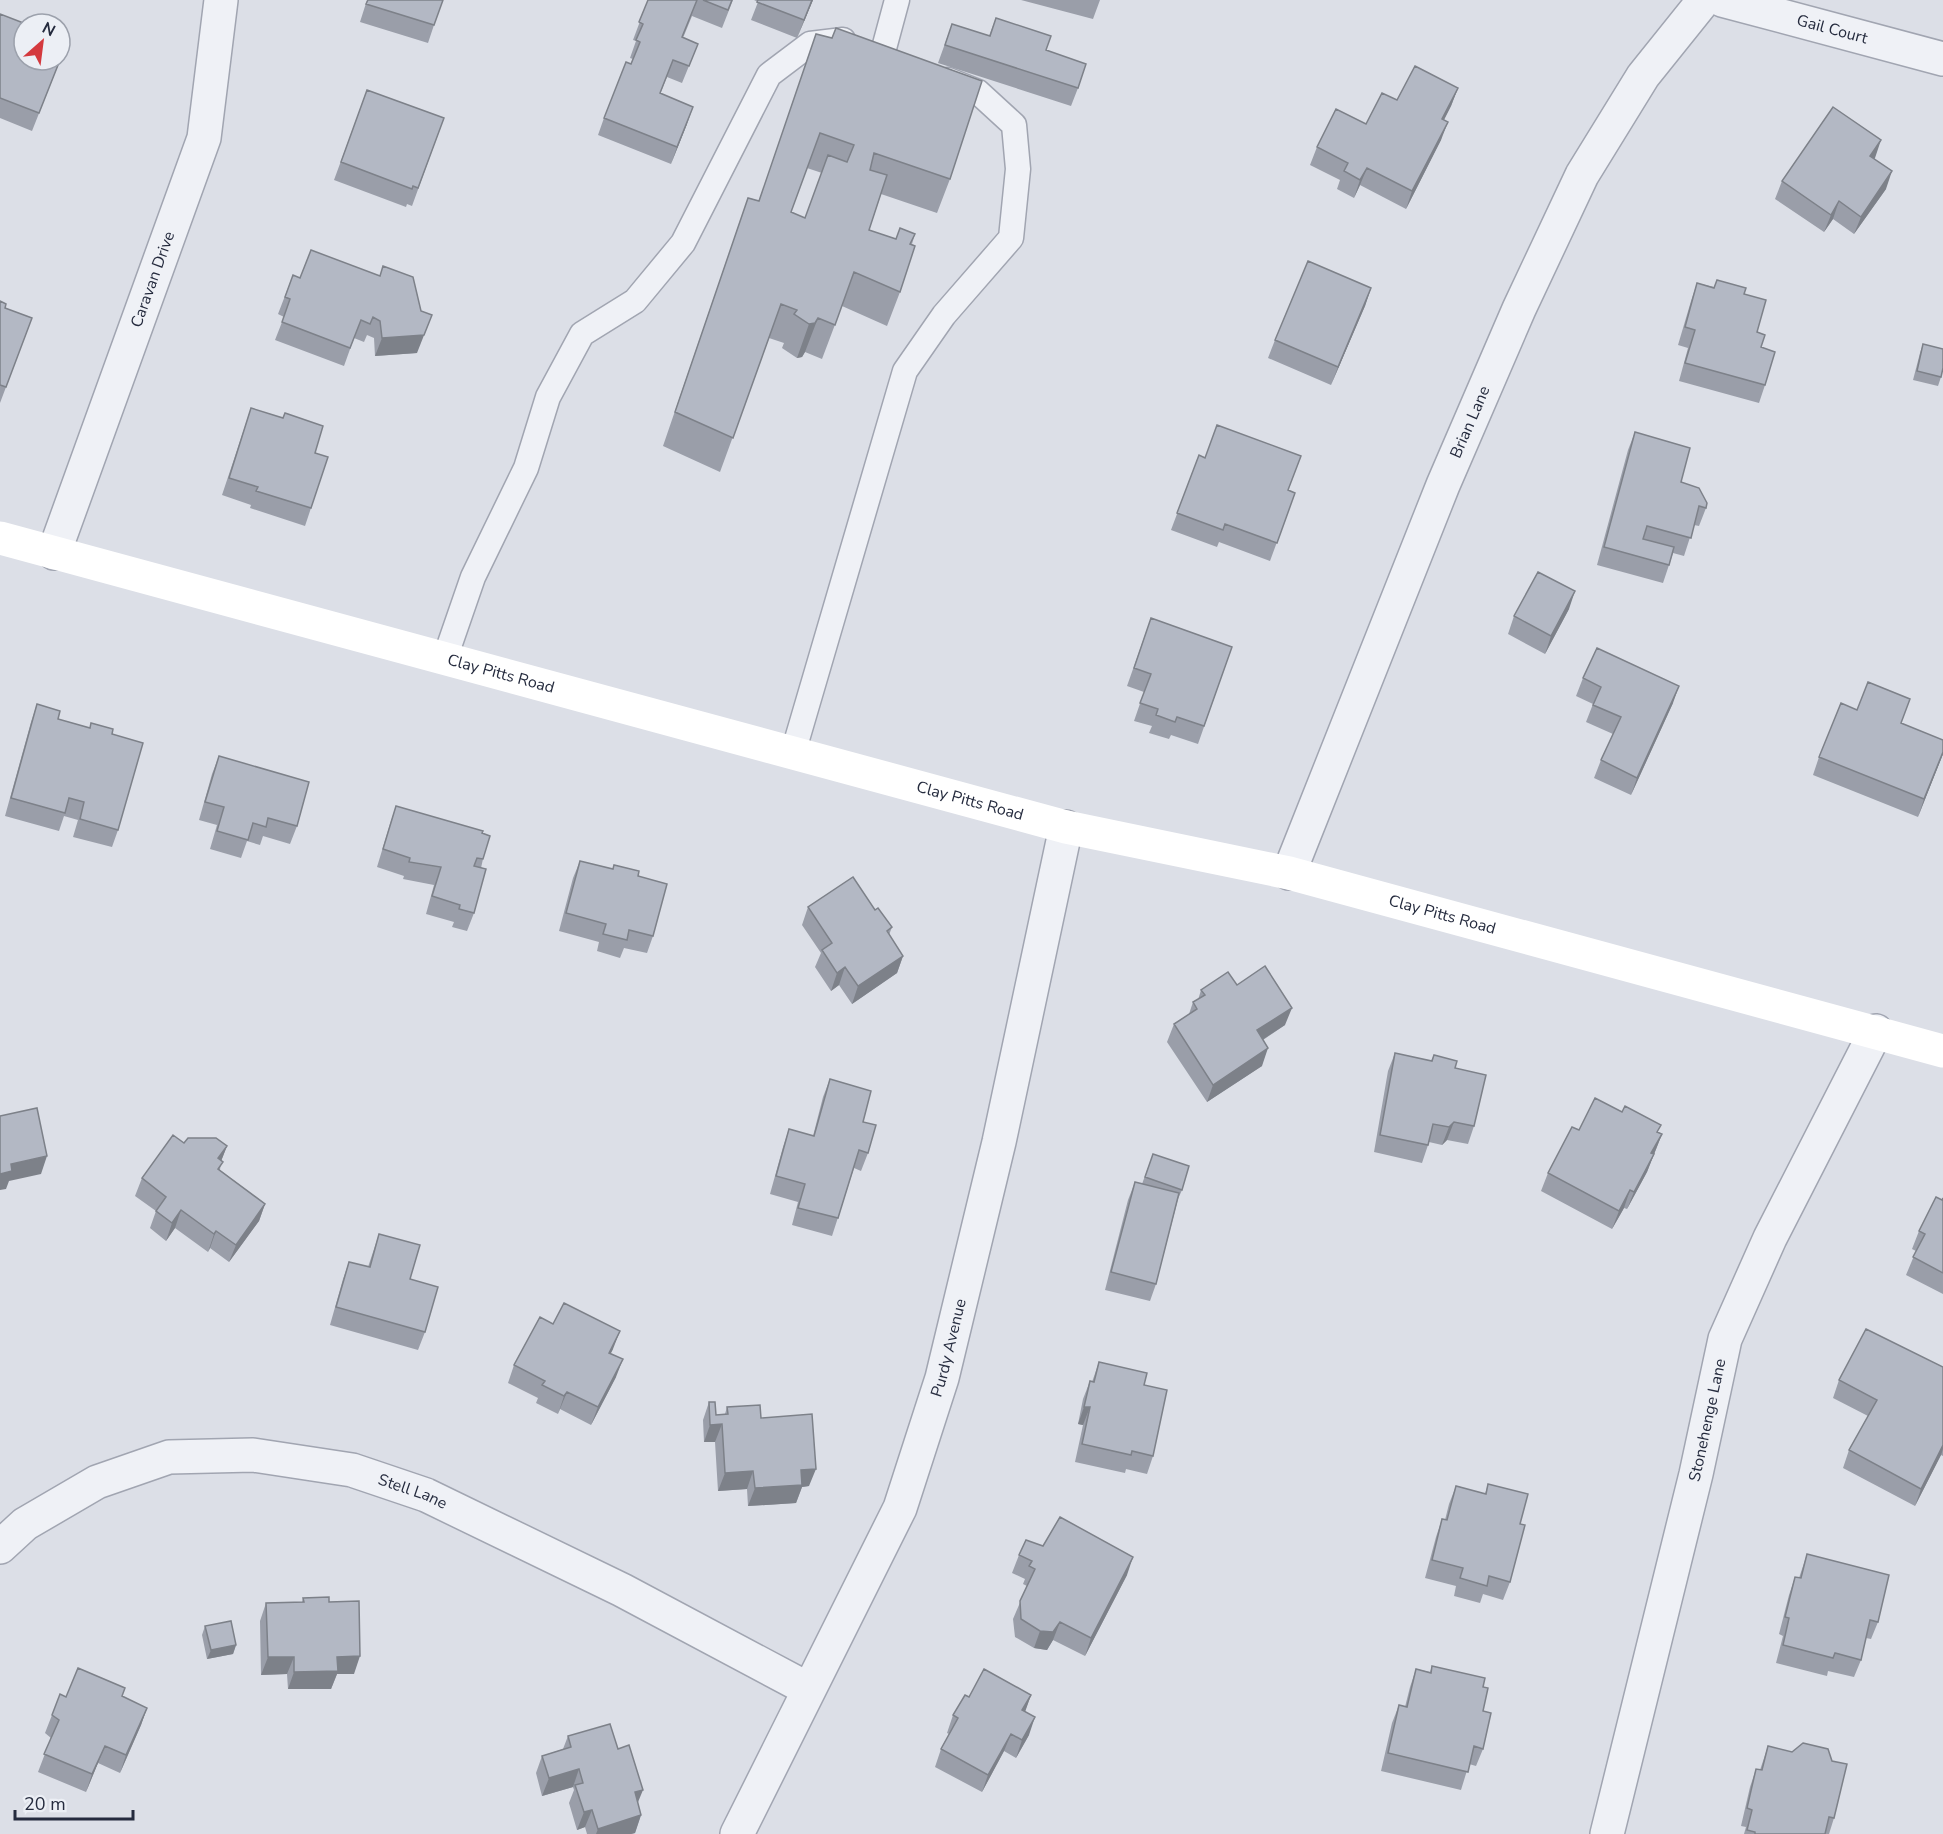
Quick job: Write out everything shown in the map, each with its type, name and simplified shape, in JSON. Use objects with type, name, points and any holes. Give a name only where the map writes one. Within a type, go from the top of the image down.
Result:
[{"type":"street","name":"Caravan Drive","points":[[54,553],[204,138],[221,0]]},
{"type":"street","name":"Brian Lane","points":[[1289,873],[1443,485],[1519,309],[1582,175],[1643,76],[1704,0]]},
{"type":"street","name":"Gail Court","points":[[1722,0],[1943,59]]},
{"type":"street","name":"Clay Pitts Road","points":[[0,538],[1066,827],[1289,873],[1943,1051]]},
{"type":"street","name":"Purdy Avenue","points":[[737,1834],[900,1508],[942,1378],[999,1142],[1066,827]]},
{"type":"street","name":"Stonehenge Lane","points":[[1607,1834],[1696,1474],[1725,1339],[1770,1238],[1876,1031]]},
{"type":"street","name":"Stell Lane","points":[[0,1547],[25,1524],[97,1482],[169,1458],[253,1455],[352,1470],[426,1495],[622,1590],[808,1689]]},
{"type":"lane","points":[[897,0],[903,60]]},
{"type":"lane","points":[[445,658],[473,577],[526,468],[548,397],[582,334],[634,301],[683,243],[769,75],[810,44],[848,39],[978,92],[1014,125],[1018,169],[1011,238],[944,315],[905,371],[793,753]]},
{"type":"building","points":[[368,0],[443,0],[434,25],[366,4]]},
{"type":"building","points":[[648,0],[697,0],[682,37],[698,44],[689,66],[673,60],[660,93],[693,107],[677,147],[604,118],[626,62],[631,64],[640,42],[636,40],[643,24],[639,22]]},
{"type":"building","points":[[703,0],[732,0],[728,10]]},
{"type":"building","points":[[758,0],[812,0],[804,20],[757,2]]},
{"type":"building","points":[[0,14],[12,19],[12,72],[55,72],[39,113],[0,98]]},
{"type":"building","points":[[996,18],[1051,36],[1046,50],[1086,64],[1078,88],[945,45],[952,24],[990,36]]},
{"type":"building","points":[[836,28],[982,81],[950,179],[874,153],[870,170],[887,175],[869,230],[896,239],[900,228],[915,234],[910,244],[915,246],[900,292],[854,272],[835,325],[818,318],[815,323],[809,324],[794,314],[797,310],[781,304],[733,438],[675,412],[748,198],[759,201],[816,34],[832,38]],"holes":[[[820,133],[854,145],[847,162],[828,155],[805,218],[791,212]]]},
{"type":"building","points":[[1415,66],[1458,88],[1442,119],[1448,122],[1412,191],[1367,168],[1360,180],[1344,171],[1348,163],[1317,147],[1336,109],[1366,124],[1382,93],[1397,100]]},
{"type":"building","points":[[367,90],[444,118],[418,188],[413,186],[412,189],[341,162]]},
{"type":"building","points":[[1833,107],[1881,140],[1870,156],[1892,171],[1861,217],[1839,201],[1831,215],[1782,181]]},
{"type":"building","points":[[311,250],[380,276],[383,266],[413,277],[421,311],[432,315],[424,335],[382,338],[380,321],[373,317],[370,324],[361,320],[350,348],[282,322],[290,299],[285,297],[293,275],[300,278]]},
{"type":"building","points":[[1308,261],[1371,288],[1338,367],[1275,340]]},
{"type":"building","points":[[1717,280],[1746,288],[1744,294],[1766,300],[1757,332],[1765,335],[1761,347],[1775,352],[1765,385],[1685,363],[1695,330],[1685,327],[1697,283],[1714,288]]},
{"type":"building","points":[[0,301],[6,304],[5,308],[32,318],[6,387],[0,385]]},
{"type":"building","points":[[1923,344],[1943,349],[1941,377],[1917,371]]},
{"type":"building","points":[[251,408],[283,418],[285,413],[323,426],[315,453],[328,457],[311,508],[256,491],[258,487],[229,478]]},
{"type":"building","points":[[1217,425],[1301,456],[1288,490],[1295,493],[1277,543],[1225,524],[1223,530],[1177,513],[1199,455],[1205,458]]},
{"type":"building","points":[[1635,432],[1690,448],[1681,482],[1699,488],[1707,503],[1706,508],[1699,506],[1691,538],[1647,526],[1643,539],[1674,547],[1669,565],[1604,547]]},
{"type":"building","points":[[1538,572],[1575,591],[1551,636],[1514,616]]},
{"type":"building","points":[[1151,618],[1232,647],[1204,726],[1177,717],[1175,722],[1156,715],[1158,709],[1140,703],[1151,674],[1134,668]]},
{"type":"building","points":[[1597,648],[1679,686],[1637,778],[1601,760],[1621,717],[1593,705],[1601,687],[1583,678]]},
{"type":"building","points":[[1868,682],[1910,699],[1901,723],[1943,740],[1943,752],[1924,799],[1819,757],[1841,703],[1857,710]]},
{"type":"building","points":[[37,704],[60,711],[58,719],[90,728],[91,723],[113,729],[112,734],[143,743],[118,830],[80,819],[84,802],[69,798],[65,813],[11,798]]},
{"type":"building","points":[[219,756],[309,782],[297,826],[268,818],[266,827],[253,823],[248,840],[217,831],[224,807],[205,802]]},
{"type":"building","points":[[396,806],[483,831],[482,833],[490,836],[483,859],[477,858],[474,866],[486,869],[474,913],[459,909],[460,905],[432,896],[441,867],[409,862],[410,858],[383,849]]},
{"type":"building","points":[[580,861],[613,869],[614,865],[639,871],[638,876],[667,884],[653,936],[629,930],[627,940],[603,934],[606,924],[566,913]]},
{"type":"building","points":[[853,877],[875,910],[878,908],[892,927],[887,931],[903,956],[858,986],[845,967],[837,973],[822,950],[832,943],[808,907]]},
{"type":"building","points":[[1265,966],[1292,1008],[1257,1030],[1268,1048],[1213,1085],[1174,1024],[1197,1009],[1193,1002],[1205,995],[1201,990],[1228,972],[1237,985]]},
{"type":"building","points":[[1395,1053],[1432,1061],[1434,1055],[1457,1061],[1455,1068],[1486,1075],[1474,1126],[1454,1122],[1449,1127],[1433,1124],[1428,1145],[1380,1135]]},
{"type":"building","points":[[830,1079],[871,1091],[863,1122],[876,1125],[868,1153],[859,1150],[838,1218],[798,1208],[805,1184],[776,1176],[789,1129],[814,1136]]},
{"type":"building","points":[[1595,1098],[1622,1112],[1625,1106],[1661,1125],[1657,1132],[1662,1134],[1651,1153],[1654,1154],[1634,1192],[1630,1190],[1619,1211],[1548,1173],[1572,1127],[1579,1130]]},
{"type":"building","points":[[37,1108],[47,1156],[11,1164],[12,1171],[0,1174],[0,1116]]},
{"type":"building","points":[[173,1135],[184,1143],[188,1138],[216,1138],[227,1146],[218,1158],[223,1162],[218,1169],[265,1204],[236,1245],[216,1231],[214,1234],[181,1210],[172,1223],[156,1211],[166,1197],[142,1178]]},
{"type":"building","points":[[1153,1154],[1189,1166],[1182,1190],[1145,1177]]},
{"type":"building","points":[[1135,1182],[1179,1193],[1156,1284],[1111,1272]]},
{"type":"building","points":[[1936,1197],[1942,1200],[1943,1198],[1943,1273],[1913,1257],[1925,1234],[1919,1231]]},
{"type":"building","points":[[379,1234],[420,1245],[410,1279],[438,1287],[425,1332],[336,1307],[349,1262],[370,1267]]},
{"type":"building","points":[[564,1303],[620,1331],[609,1353],[623,1359],[598,1407],[567,1392],[564,1396],[542,1385],[545,1381],[514,1365],[540,1317],[553,1324]]},
{"type":"building","points":[[1866,1329],[1943,1367],[1943,1445],[1921,1489],[1849,1450],[1877,1400],[1839,1380]]},
{"type":"building","points":[[1099,1362],[1147,1373],[1144,1385],[1167,1390],[1153,1456],[1132,1451],[1131,1455],[1082,1444],[1090,1407],[1084,1407],[1090,1381],[1094,1382]]},
{"type":"building","points":[[709,1402],[715,1402],[716,1415],[728,1414],[727,1407],[760,1405],[761,1418],[812,1414],[816,1469],[801,1470],[802,1485],[755,1488],[753,1471],[725,1473],[722,1424],[710,1425]]},
{"type":"building","points":[[1488,1484],[1528,1494],[1520,1524],[1525,1525],[1510,1582],[1489,1576],[1487,1586],[1460,1578],[1463,1568],[1432,1560],[1442,1519],[1447,1520],[1456,1486],[1486,1494]]},
{"type":"building","points":[[1060,1517],[1133,1557],[1091,1638],[1060,1622],[1053,1632],[1040,1631],[1021,1619],[1020,1601],[1035,1569],[1029,1566],[1032,1561],[1019,1555],[1026,1540],[1043,1546]]},
{"type":"building","points":[[1807,1554],[1889,1575],[1878,1622],[1870,1620],[1861,1660],[1835,1653],[1833,1658],[1783,1645],[1789,1618],[1785,1617],[1795,1577],[1801,1578]]},
{"type":"building","points":[[329,1597],[329,1602],[359,1601],[360,1656],[337,1657],[338,1671],[294,1672],[294,1657],[268,1657],[266,1603],[304,1602],[303,1598]]},
{"type":"building","points":[[231,1621],[236,1645],[211,1650],[205,1626]]},
{"type":"building","points":[[1432,1666],[1485,1678],[1483,1687],[1488,1688],[1483,1711],[1491,1713],[1483,1749],[1474,1746],[1468,1772],[1388,1753],[1399,1705],[1407,1707],[1416,1669],[1431,1673]]},
{"type":"building","points":[[78,1668],[125,1688],[122,1696],[147,1708],[126,1755],[105,1746],[92,1774],[44,1754],[59,1720],[52,1715],[60,1694],[66,1697]]},
{"type":"building","points":[[984,1669],[1031,1695],[1022,1710],[1035,1717],[1022,1740],[1011,1734],[988,1775],[941,1749],[958,1718],[953,1715],[965,1695],[969,1697]]},
{"type":"building","points":[[610,1724],[618,1749],[629,1745],[643,1790],[635,1792],[641,1815],[598,1829],[592,1810],[584,1812],[575,1785],[583,1783],[579,1769],[549,1778],[542,1756],[571,1747],[568,1736]]},
{"type":"building","points":[[1803,1743],[1828,1749],[1832,1761],[1847,1764],[1834,1818],[1829,1817],[1825,1834],[1755,1834],[1747,1830],[1752,1810],[1747,1808],[1756,1769],[1762,1770],[1768,1746],[1792,1752]]}]
